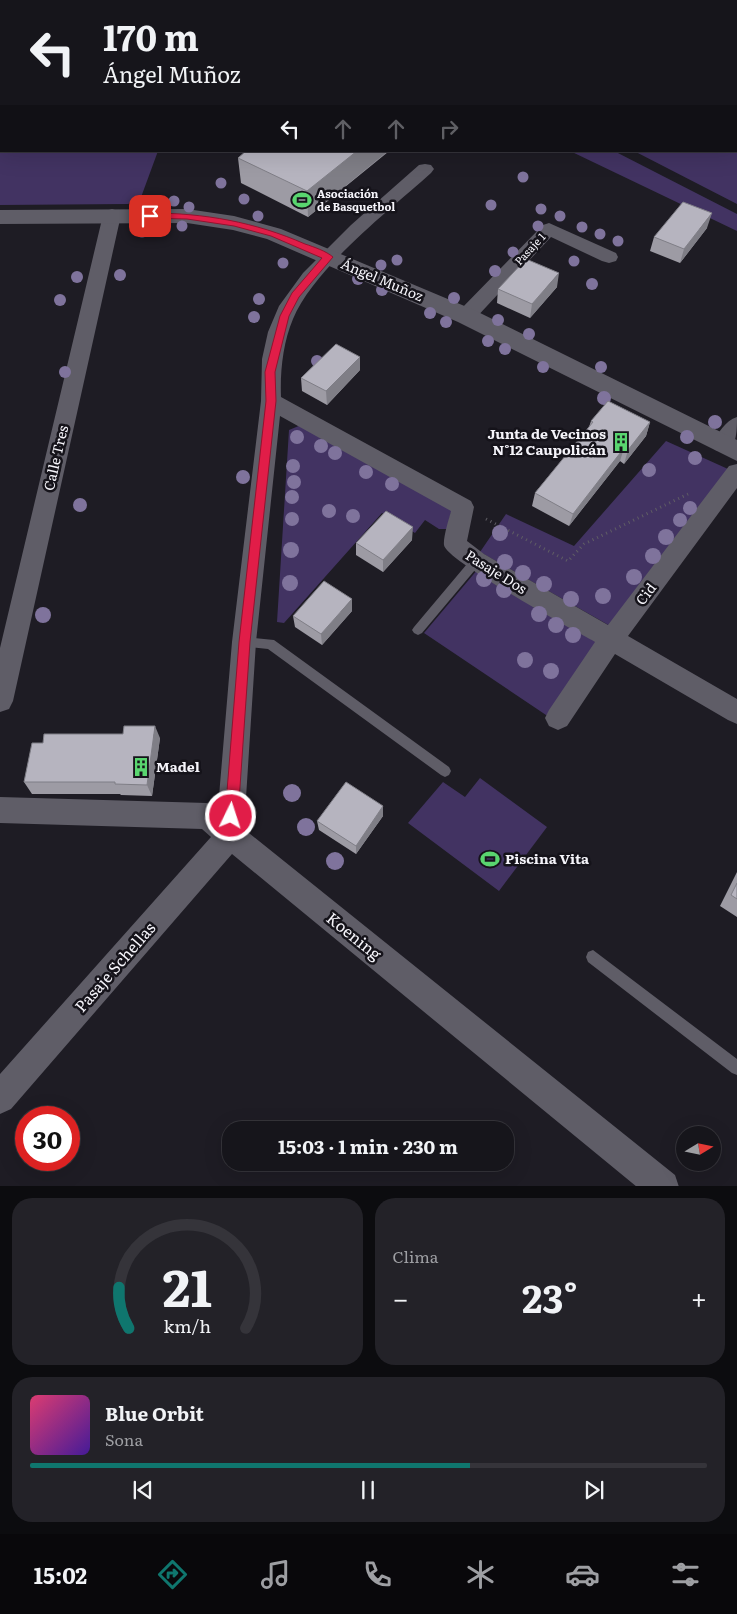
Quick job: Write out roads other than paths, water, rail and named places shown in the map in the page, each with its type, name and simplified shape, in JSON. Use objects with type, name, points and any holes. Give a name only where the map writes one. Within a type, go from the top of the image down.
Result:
[{"type":"street","points":[[230,836],[244,642],[271,401],[270,372],[285,316],[296,295],[328,257],[425,169]]},
{"type":"street","name":"Calle Tres","points":[[0,701],[112,215]]},
{"type":"street","name":"Ángel Muñoz","points":[[0,217],[187,216],[234,223],[274,234],[466,316],[730,447]]},
{"type":"street","name":"Pasaje 1","points":[[466,316],[549,229],[609,257]]},
{"type":"street","name":"Pasaje Dos","points":[[271,401],[464,507],[455,545],[476,560],[610,640],[737,712]]},
{"type":"street","points":[[730,447],[737,425]]},
{"type":"street","name":"Cid","points":[[558,718],[610,640],[737,472]]},
{"type":"street","name":"Koening","points":[[0,810],[207,816],[664,1186]]},
{"type":"street","name":"Pasaje Schellas","points":[[0,1098],[230,836]]},
{"type":"lane","points":[[418,630],[476,560]]},
{"type":"lane","points":[[244,642],[270,644],[445,771]]},
{"type":"lane","points":[[593,956],[737,1068]]},
{"type":"place","name":"Asociación de Basquetbol","points":[[302,200]]},
{"type":"place","name":"Junta de Vecinos N°12 Caupolicán","points":[[621,442]]},
{"type":"place","name":"Madel","points":[[141,767]]},
{"type":"place","name":"Piscina Vita","points":[[490,859]]}]
